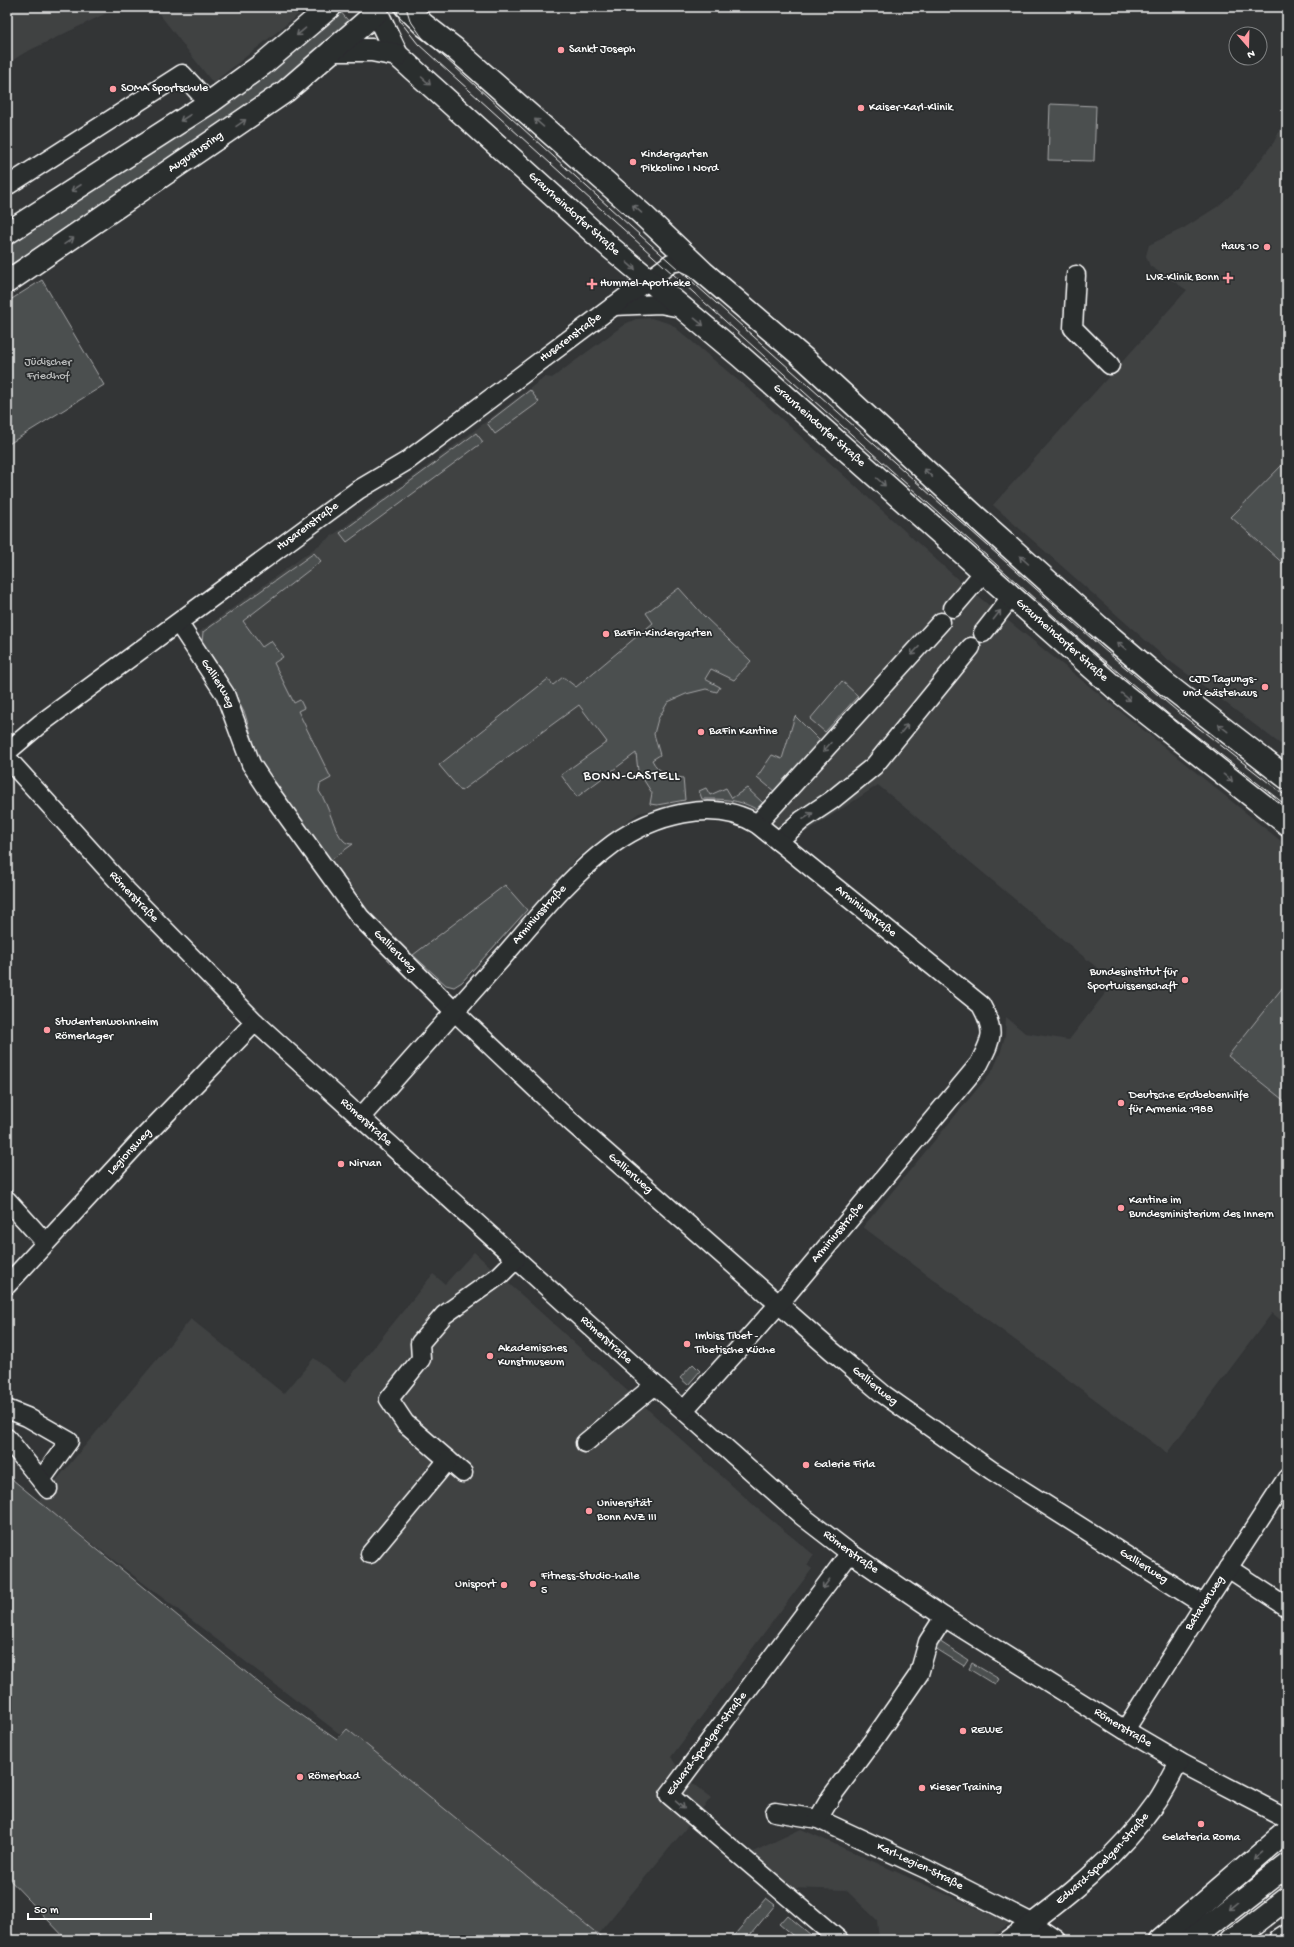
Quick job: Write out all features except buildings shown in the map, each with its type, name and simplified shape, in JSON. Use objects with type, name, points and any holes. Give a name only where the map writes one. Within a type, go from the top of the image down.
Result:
[{"type":"main road","points":[[7,232],[209,103],[263,64],[330,7]]},
{"type":"main road","points":[[406,7],[424,25],[455,49],[665,236],[703,272],[807,361],[974,515],[1104,631],[1166,684],[1287,778]]},
{"type":"main road","points":[[430,7],[434,20],[455,49]]},
{"type":"main road","name":"Augustusring","points":[[7,282],[280,95],[333,50],[377,9]]},
{"type":"main road","name":"Graurheindorfer Straße","points":[[377,9],[397,55],[648,280],[740,356],[983,573],[1012,596],[1115,688],[1287,824]]},
{"type":"main road","points":[[333,50],[372,50],[397,55]]},
{"type":"main road","points":[[1160,1940],[1287,1831]]},
{"type":"main road","points":[[1191,1940],[1287,1865]]},
{"type":"main road","points":[[1233,1940],[1287,1898]]},
{"type":"main road","points":[[1281,1940],[1287,1936]]},
{"type":"street","points":[[7,186],[182,74],[209,103]]},
{"type":"street","points":[[665,236],[670,250],[671,263],[682,261],[703,272]]},
{"type":"street","name":"Husarenstraße","points":[[7,752],[40,724],[179,624],[209,599],[358,490],[408,461],[671,263]]},
{"type":"street","points":[[1076,274],[1073,328],[1110,365]]},
{"type":"street","name":"Husarenstraße","points":[[613,306],[660,304],[681,308]]},
{"type":"street","points":[[953,608],[983,573]]},
{"type":"street","points":[[983,633],[1012,596]]},
{"type":"street","points":[[757,824],[941,622]]},
{"type":"street","name":"Gallierweg","points":[[179,624],[226,694],[251,764],[272,794],[360,918],[454,1012],[570,1120],[832,1351],[884,1394],[978,1461],[1204,1605]]},
{"type":"street","points":[[778,841],[802,820],[832,800],[874,766],[971,647]]},
{"type":"street","name":"Römerstraße","points":[[7,758],[118,880],[255,1022],[655,1385],[802,1516],[850,1553],[944,1616],[1126,1730],[1179,1762],[1287,1818]]},
{"type":"street","name":"Arminiusstraße","points":[[361,1117],[566,886],[612,844],[648,824],[661,819],[696,812],[732,812],[746,817],[757,824],[981,1006],[990,1022],[991,1040],[979,1064],[779,1304],[684,1410]]},
{"type":"street","name":"Legionsweg","points":[[7,1285],[142,1138],[255,1022]]},
{"type":"street","points":[[7,1200],[45,1242]]},
{"type":"street","points":[[463,1472],[405,1423],[389,1399],[421,1360],[420,1343],[444,1315],[500,1275],[516,1259]]},
{"type":"street","points":[[585,1444],[655,1385]]},
{"type":"street","points":[[7,1409],[27,1417],[69,1441],[45,1485],[7,1438]]},
{"type":"street","points":[[370,1554],[448,1460]]},
{"type":"street","name":"Bataverweg","points":[[1126,1730],[1204,1605],[1287,1478]]},
{"type":"street","name":"Eduard-Spoelgen-Straße","points":[[839,1940],[735,1853],[669,1795],[850,1553]]},
{"type":"street","points":[[1228,1568],[1287,1607]]},
{"type":"street","points":[[818,1819],[831,1797],[874,1739],[919,1674],[928,1642],[944,1616]]},
{"type":"street","name":"Eduard-Spoelgen-Straße","points":[[1008,1940],[1032,1923],[1100,1866],[1138,1826],[1157,1801],[1179,1762]]},
{"type":"street","name":"Karl-Legien-Straße","points":[[774,1812],[818,1819],[928,1870],[1032,1923],[1057,1940]]},
{"type":"shaded area","points":[[7,7],[119,7],[24,53],[7,64]]},
{"type":"shaded area","points":[[154,7],[308,7],[213,83]]},
{"type":"shaded area","points":[[1287,115],[1287,460],[1231,517],[1287,567],[1287,749],[1162,655],[993,505],[1187,290],[1150,266],[1146,256],[1149,245],[1184,228],[1217,207],[1240,187],[1274,142]]},
{"type":"shaded area","points":[[651,318],[671,324],[752,392],[964,585],[1287,846],[1287,1325],[1272,1313],[1167,1453],[863,1227],[993,1070],[1001,1051],[1005,1036],[1006,1017],[1025,1033],[1069,1040],[1114,982],[878,785],[791,842],[756,812],[744,804],[706,801],[683,803],[639,813],[575,860],[460,985],[454,988],[445,986],[364,909],[256,759],[194,636],[413,477],[545,377],[552,378],[625,324],[636,319]]},
{"type":"shaded area","points":[[474,1252],[759,1510],[814,1555],[807,1565],[812,1569],[671,1757],[683,1776],[711,1798],[598,1934],[38,1502],[191,1319],[284,1394],[314,1358],[345,1383],[433,1274],[445,1284]]},
{"type":"shaded area","points":[[801,1829],[1010,1923],[985,1940],[879,1940],[877,1920],[846,1890],[793,1888],[751,1853]]},
{"type":"green space","points":[[339,10],[351,24],[297,71],[136,183],[7,267],[7,244],[190,125]]},
{"type":"green space","points":[[1050,104],[1096,106],[1094,161],[1048,160]]},
{"type":"green space","name":"Jüdischer Friedhof","points":[[42,280],[104,385],[7,445],[7,302]]},
{"type":"green space","points":[[530,390],[539,402],[495,434],[487,423]]},
{"type":"green space","points":[[476,433],[483,442],[347,542],[340,533]]},
{"type":"green space","points":[[1287,460],[1287,567],[1231,517]]},
{"type":"green space","points":[[314,553],[321,561],[243,621],[262,647],[271,641],[283,657],[274,663],[294,703],[300,700],[304,708],[298,711],[331,778],[320,784],[319,791],[326,803],[340,837],[349,844],[353,844],[328,862],[258,758],[245,714],[223,672],[202,642],[203,632]]},
{"type":"green space","points":[[679,588],[704,616],[751,661],[734,680],[711,669],[705,679],[720,687],[717,692],[706,689],[686,694],[668,702],[658,719],[654,734],[660,755],[652,760],[661,771],[683,778],[685,800],[657,805],[650,804],[652,793],[638,771],[636,753],[577,797],[561,775],[607,742],[579,705],[461,791],[439,765],[548,679],[553,685],[563,677],[576,687],[653,623],[646,613]]},
{"type":"green space","points":[[842,681],[858,696],[825,732],[810,719]]},
{"type":"green space","points":[[795,716],[821,742],[775,792],[757,777],[772,755],[782,759]]},
{"type":"green space","points":[[706,788],[710,795],[726,788],[732,798],[747,788],[763,803],[756,809],[736,801],[702,799],[699,791]]},
{"type":"green space","points":[[505,885],[527,910],[462,982],[454,987],[446,985],[413,955]]},
{"type":"green space","points":[[1287,982],[1287,1103],[1228,1056]]},
{"type":"green space","points":[[693,1364],[700,1371],[688,1385],[680,1378]]},
{"type":"green space","points":[[7,1475],[276,1697],[337,1740],[347,1729],[605,1940],[67,1940],[7,1877]]},
{"type":"green space","points":[[939,1641],[968,1660],[964,1666],[935,1648]]},
{"type":"green space","points":[[972,1663],[999,1679],[995,1685],[969,1669]]},
{"type":"green space","points":[[766,1898],[775,1905],[746,1940],[730,1940]]},
{"type":"green space","points":[[787,1915],[817,1940],[798,1940],[779,1924]]},
{"type":"tram line","points":[[396,7],[400,21],[418,44],[1095,653],[1172,717],[1287,806]]},
{"type":"tram line","points":[[406,7],[410,20],[422,37],[631,227],[1101,647],[1177,711],[1287,797]]},
{"type":"place","name":"Sankt Joseph","points":[[561,50]]},
{"type":"place","name":"SOMA Sportschule","points":[[113,89]]},
{"type":"place","name":"Kaiser-Karl-Klinik","points":[[861,108]]},
{"type":"place","name":"Kindergarten Pikkolino I Nord","points":[[633,162]]},
{"type":"place","name":"Haus 10","points":[[1267,247]]},
{"type":"place","name":"LVR-Klinik Bonn","points":[[1228,278]]},
{"type":"place","name":"Hummel-Apotheke","points":[[592,284]]},
{"type":"place","name":"BaFin-Kindergarten","points":[[606,634]]},
{"type":"place","name":"CJD Tagungs- und Gästehaus","points":[[1265,687]]},
{"type":"place","name":"BaFin Kantine","points":[[701,732]]},
{"type":"place","name":"Bundesinstitut für Sportwissenschaft","points":[[1185,980]]},
{"type":"place","name":"Studentenwohnheim Römerlager","points":[[47,1030]]},
{"type":"place","name":"Deutsche Erdbebenhilfe für Armenia 1988","points":[[1121,1103]]},
{"type":"place","name":"Nirvan","points":[[341,1164]]},
{"type":"place","name":"Kantine im Bundesministerium des Innern","points":[[1121,1208]]},
{"type":"place","name":"Imbiss Tibet - Tibetische Küche","points":[[687,1344]]},
{"type":"place","name":"Akademisches Kunstmuseum","points":[[490,1356]]},
{"type":"place","name":"Galerie Firla","points":[[806,1465]]},
{"type":"place","name":"Universität Bonn AVZ III","points":[[589,1511]]},
{"type":"place","name":"Fitness-Studio-halle 5","points":[[533,1584]]},
{"type":"place","name":"Unisport","points":[[504,1585]]},
{"type":"place","name":"REWE","points":[[963,1731]]},
{"type":"place","name":"Römerbad","points":[[300,1777]]},
{"type":"place","name":"Kieser Training","points":[[922,1788]]},
{"type":"place","name":"Gelateria Roma","points":[[1201,1824]]},
{"type":"district","name":"BONN-CASTELL","points":[[632,776]]}]
